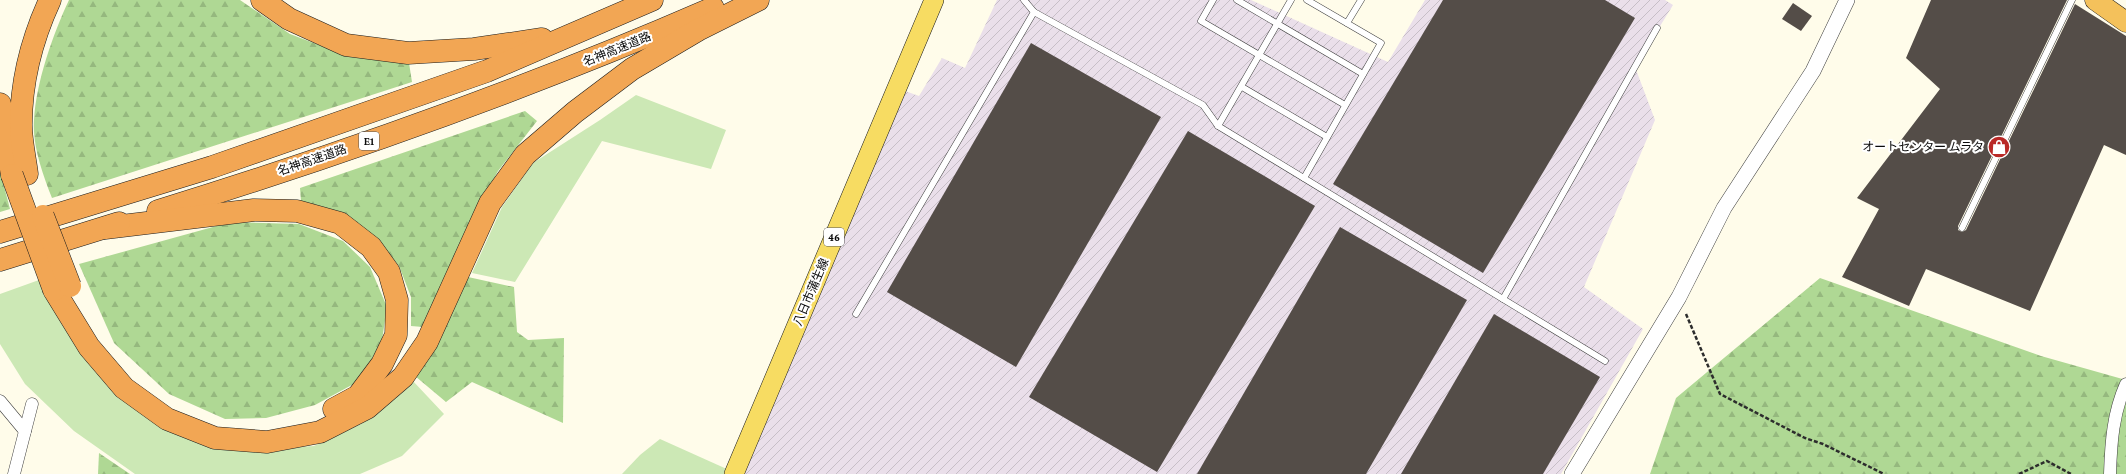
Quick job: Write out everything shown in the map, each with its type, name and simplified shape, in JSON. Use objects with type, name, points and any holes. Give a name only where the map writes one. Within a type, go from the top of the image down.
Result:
[{"type":"highway","points":[[20,174],[21,125],[26,71],[40,23],[50,0]]},
{"type":"highway","points":[[262,0],[289,19],[346,45],[408,53],[474,49],[583,31]]},
{"type":"highway","name":"E1","points":[[0,232],[212,167],[487,71],[583,31],[652,0]]},
{"type":"highway","name":"名神高速道路","points":[[0,260],[216,193],[491,99],[633,42],[730,0]]},
{"type":"highway","points":[[0,104],[20,174],[62,288],[89,347],[124,388],[167,419],[215,438],[267,442],[320,432],[367,408],[403,377],[427,342],[490,203],[525,155],[575,112],[632,69],[698,30],[758,0]]},
{"type":"highway","points":[[2095,0],[2126,22]]},
{"type":"highway","points":[[62,288],[101,342],[133,378],[173,408],[217,425],[265,429],[314,419],[358,396],[382,364],[396,335],[397,300],[388,272],[371,247],[340,223],[297,211],[254,210],[104,228]]},
{"type":"main road","name":"八日市蒲生線","points":[[734,474],[934,0]]},
{"type":"street","points":[[1572,474],[1679,297],[1724,208],[1813,72],[1847,0]]},
{"type":"street","points":[[2110,474],[2111,438],[2119,400],[2126,384]]},
{"type":"street","points":[[0,401],[25,432]]},
{"type":"street","points":[[14,474],[32,404]]},
{"type":"lane","points":[[1024,0],[1034,12],[1203,106],[1218,126],[1605,361]]},
{"type":"lane","points":[[1213,0],[1201,20],[1345,105]]},
{"type":"lane","points":[[1237,0],[1363,74]]},
{"type":"lane","points":[[1218,126],[1278,25],[1291,0]]},
{"type":"lane","points":[[1304,178],[1381,43],[1307,0]]},
{"type":"lane","points":[[1347,23],[1361,0]]},
{"type":"lane","points":[[1962,228],[2072,0]]},
{"type":"lane","points":[[856,314],[1034,12]]},
{"type":"lane","points":[[1503,299],[1657,28]]},
{"type":"lane","points":[[1242,87],[1327,137]]},
{"type":"path","points":[[1679,297],[1720,394],[1805,438],[1823,444],[1884,474]]},
{"type":"path","points":[[2019,474],[2047,461],[2071,474]]},
{"type":"shaded area","points":[[997,0],[1251,0],[1388,62],[1425,0],[1665,0],[1673,5],[1635,67],[1655,120],[1584,287],[1643,329],[1561,474],[735,474],[894,87],[919,96],[942,58],[965,68]]},
{"type":"green space","points":[[69,0],[240,0],[290,34],[348,56],[409,63],[412,82],[52,198],[36,150],[34,130],[35,105],[46,58]]},
{"type":"green space","points":[[636,95],[726,130],[711,169],[602,141],[515,282],[472,273],[502,207],[533,163]]},
{"type":"green space","points":[[525,111],[537,121],[498,171],[467,228],[423,327],[411,326],[411,297],[399,266],[377,239],[301,201],[300,188]]},
{"type":"green space","points":[[0,171],[10,209],[0,212]]},
{"type":"green space","points":[[231,222],[299,224],[343,241],[370,267],[387,307],[382,340],[361,380],[315,405],[266,418],[225,419],[169,394],[114,343],[79,264]]},
{"type":"green space","points":[[468,277],[514,287],[517,332],[528,340],[564,338],[563,423],[472,382],[446,402],[415,376]]},
{"type":"green space","points":[[1820,278],[2041,356],[2126,380],[2126,474],[1650,474],[1676,398]]},
{"type":"green space","points":[[39,280],[66,329],[112,383],[254,450],[314,446],[361,424],[412,380],[444,414],[402,456],[360,474],[135,474],[74,431],[25,384],[0,344],[0,294]]},
{"type":"green space","points":[[660,439],[729,470],[727,474],[622,474],[640,455]]},
{"type":"green space","points":[[99,453],[130,474],[98,474]]},
{"type":"building","points":[[1443,0],[1605,0],[1635,18],[1483,273],[1333,184]]},
{"type":"building","name":"オートセンター ムラタ","points":[[1931,0],[2067,0],[1958,226],[1958,230],[1962,232],[1966,230],[2075,4],[2126,36],[2126,155],[2104,145],[2030,311],[1926,269],[1909,306],[1842,277],[1879,209],[1857,198],[1940,89],[1906,58]]},
{"type":"building","points":[[1793,3],[1812,16],[1801,31],[1782,19]]},
{"type":"building","points":[[1031,43],[1161,117],[1016,367],[887,292]]},
{"type":"building","points":[[1188,131],[1315,206],[1157,472],[1029,397]]},
{"type":"building","points":[[1340,227],[1467,300],[1366,474],[1197,474]]},
{"type":"building","points":[[1494,314],[1600,377],[1543,474],[1401,474]]},
{"type":"place","name":"オートセンター ムラタ","points":[[1999,147]]}]
